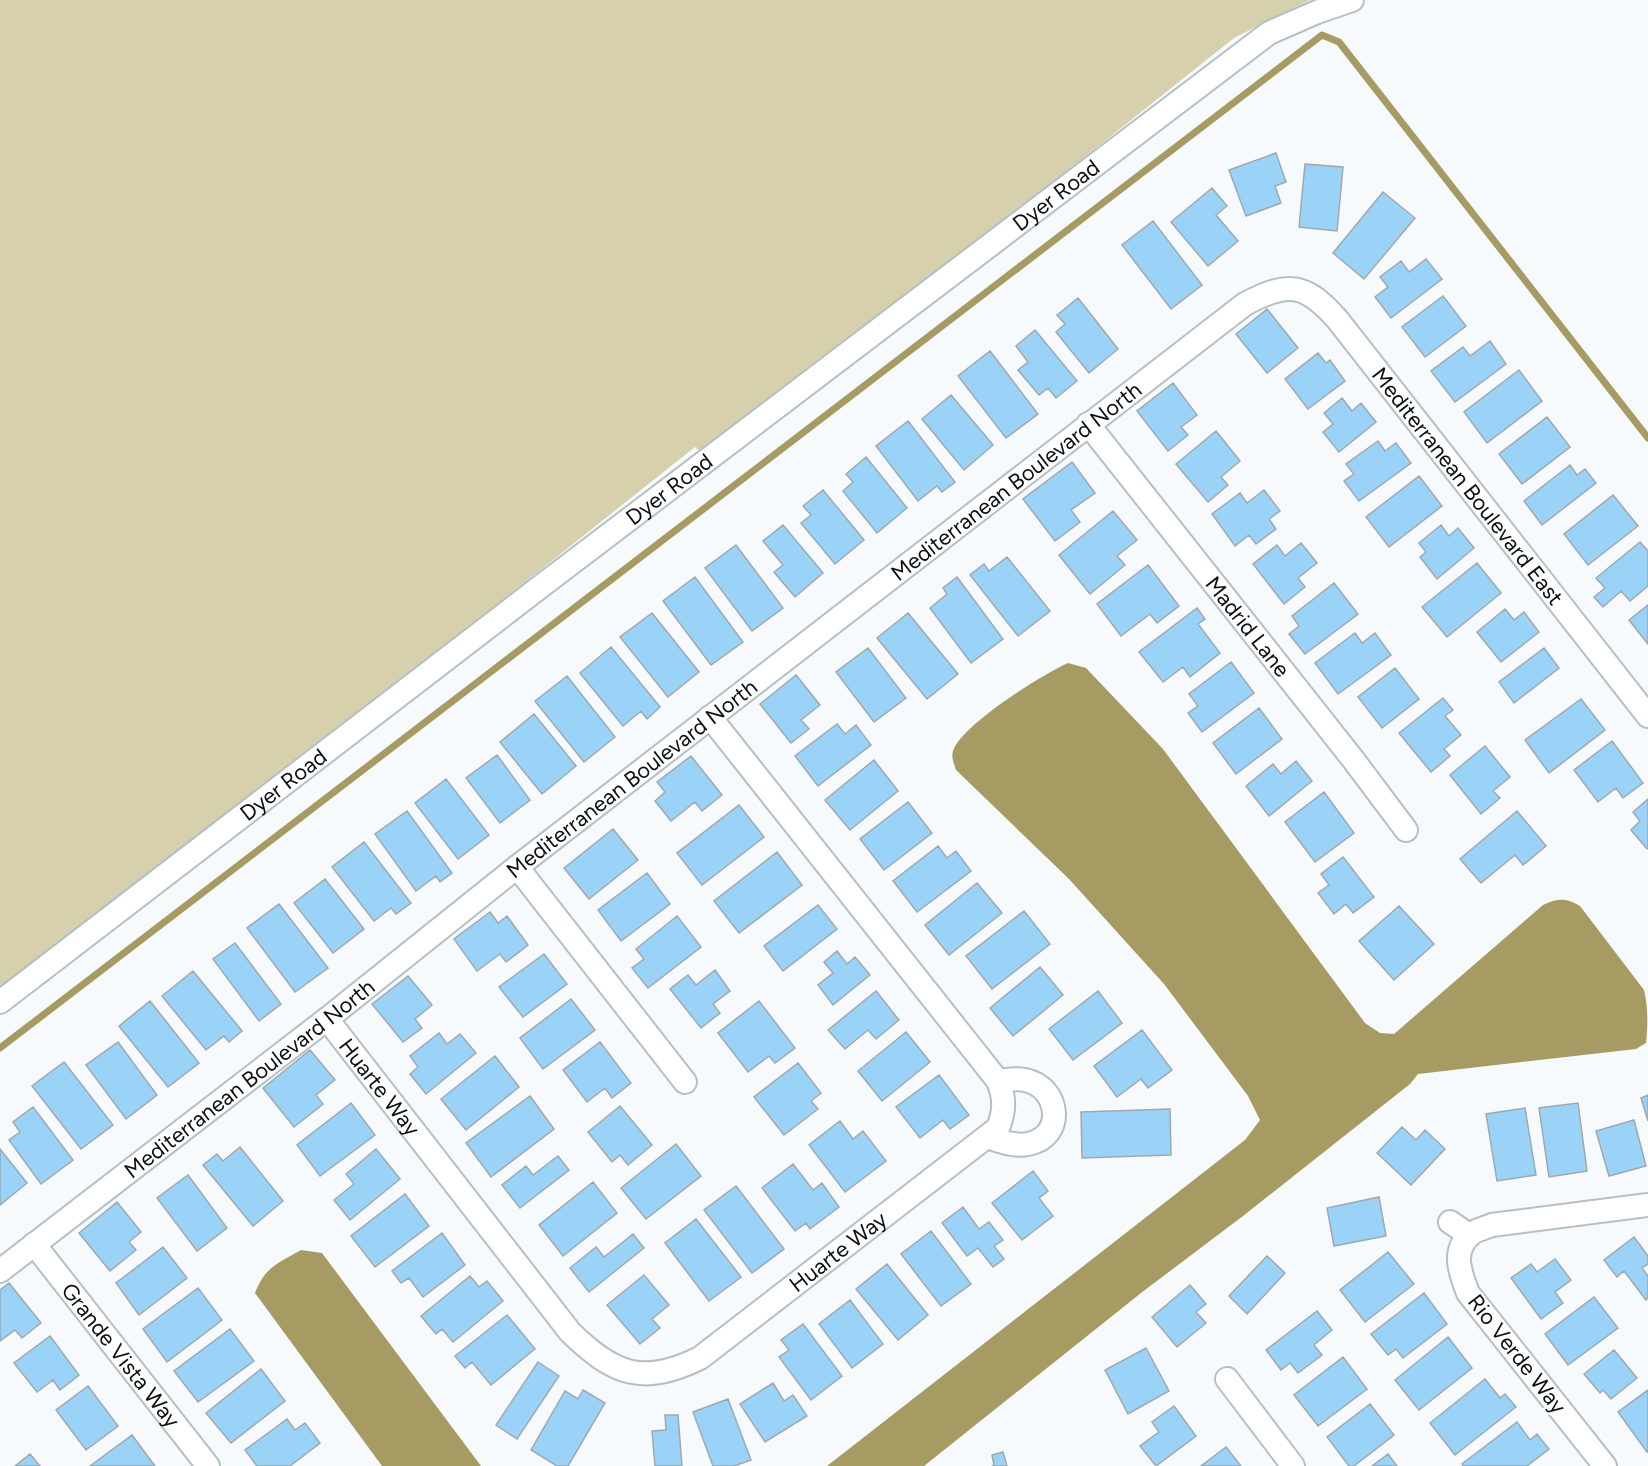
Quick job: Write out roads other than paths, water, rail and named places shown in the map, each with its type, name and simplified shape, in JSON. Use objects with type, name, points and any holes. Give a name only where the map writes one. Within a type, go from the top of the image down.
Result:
[{"type":"street","name":"Dyer Road","points":[[0,1002],[577,558],[1269,33],[1352,0]]},
{"type":"street","name":"Mediterranean Boulevard East","points":[[1268,291],[1287,288],[1304,291],[1319,299],[1648,716]]},
{"type":"street","name":"Mediterranean Boulevard North","points":[[0,1271],[1088,424],[1245,304],[1268,291]]},
{"type":"street","name":"Madrid Lane","points":[[1088,424],[1352,758],[1406,830]]},
{"type":"street","name":"Huarte Way","points":[[327,1018],[570,1332],[592,1354],[617,1369],[642,1374],[680,1367],[700,1358],[987,1137],[998,1128],[1003,1115],[1005,1096],[998,1081],[710,717]]},
{"type":"street","points":[[517,867],[684,1082]]},
{"type":"street","points":[[987,1137],[1026,1145],[1040,1140],[1050,1131],[1055,1119],[1048,1095],[1037,1084],[1026,1080],[998,1081]]},
{"type":"street","points":[[1450,1222],[1469,1235],[1492,1225],[1648,1205]]},
{"type":"street","name":"Rio Verde Way","points":[[1469,1235],[1460,1251],[1459,1268],[1468,1293],[1605,1466]]},
{"type":"street","name":"Grande Vista Way","points":[[34,1244],[208,1466]]},
{"type":"street","points":[[1227,1379],[1293,1466]]},
{"type":"waterway","points":[[0,1048],[1322,35],[1339,42],[1648,438]]}]
